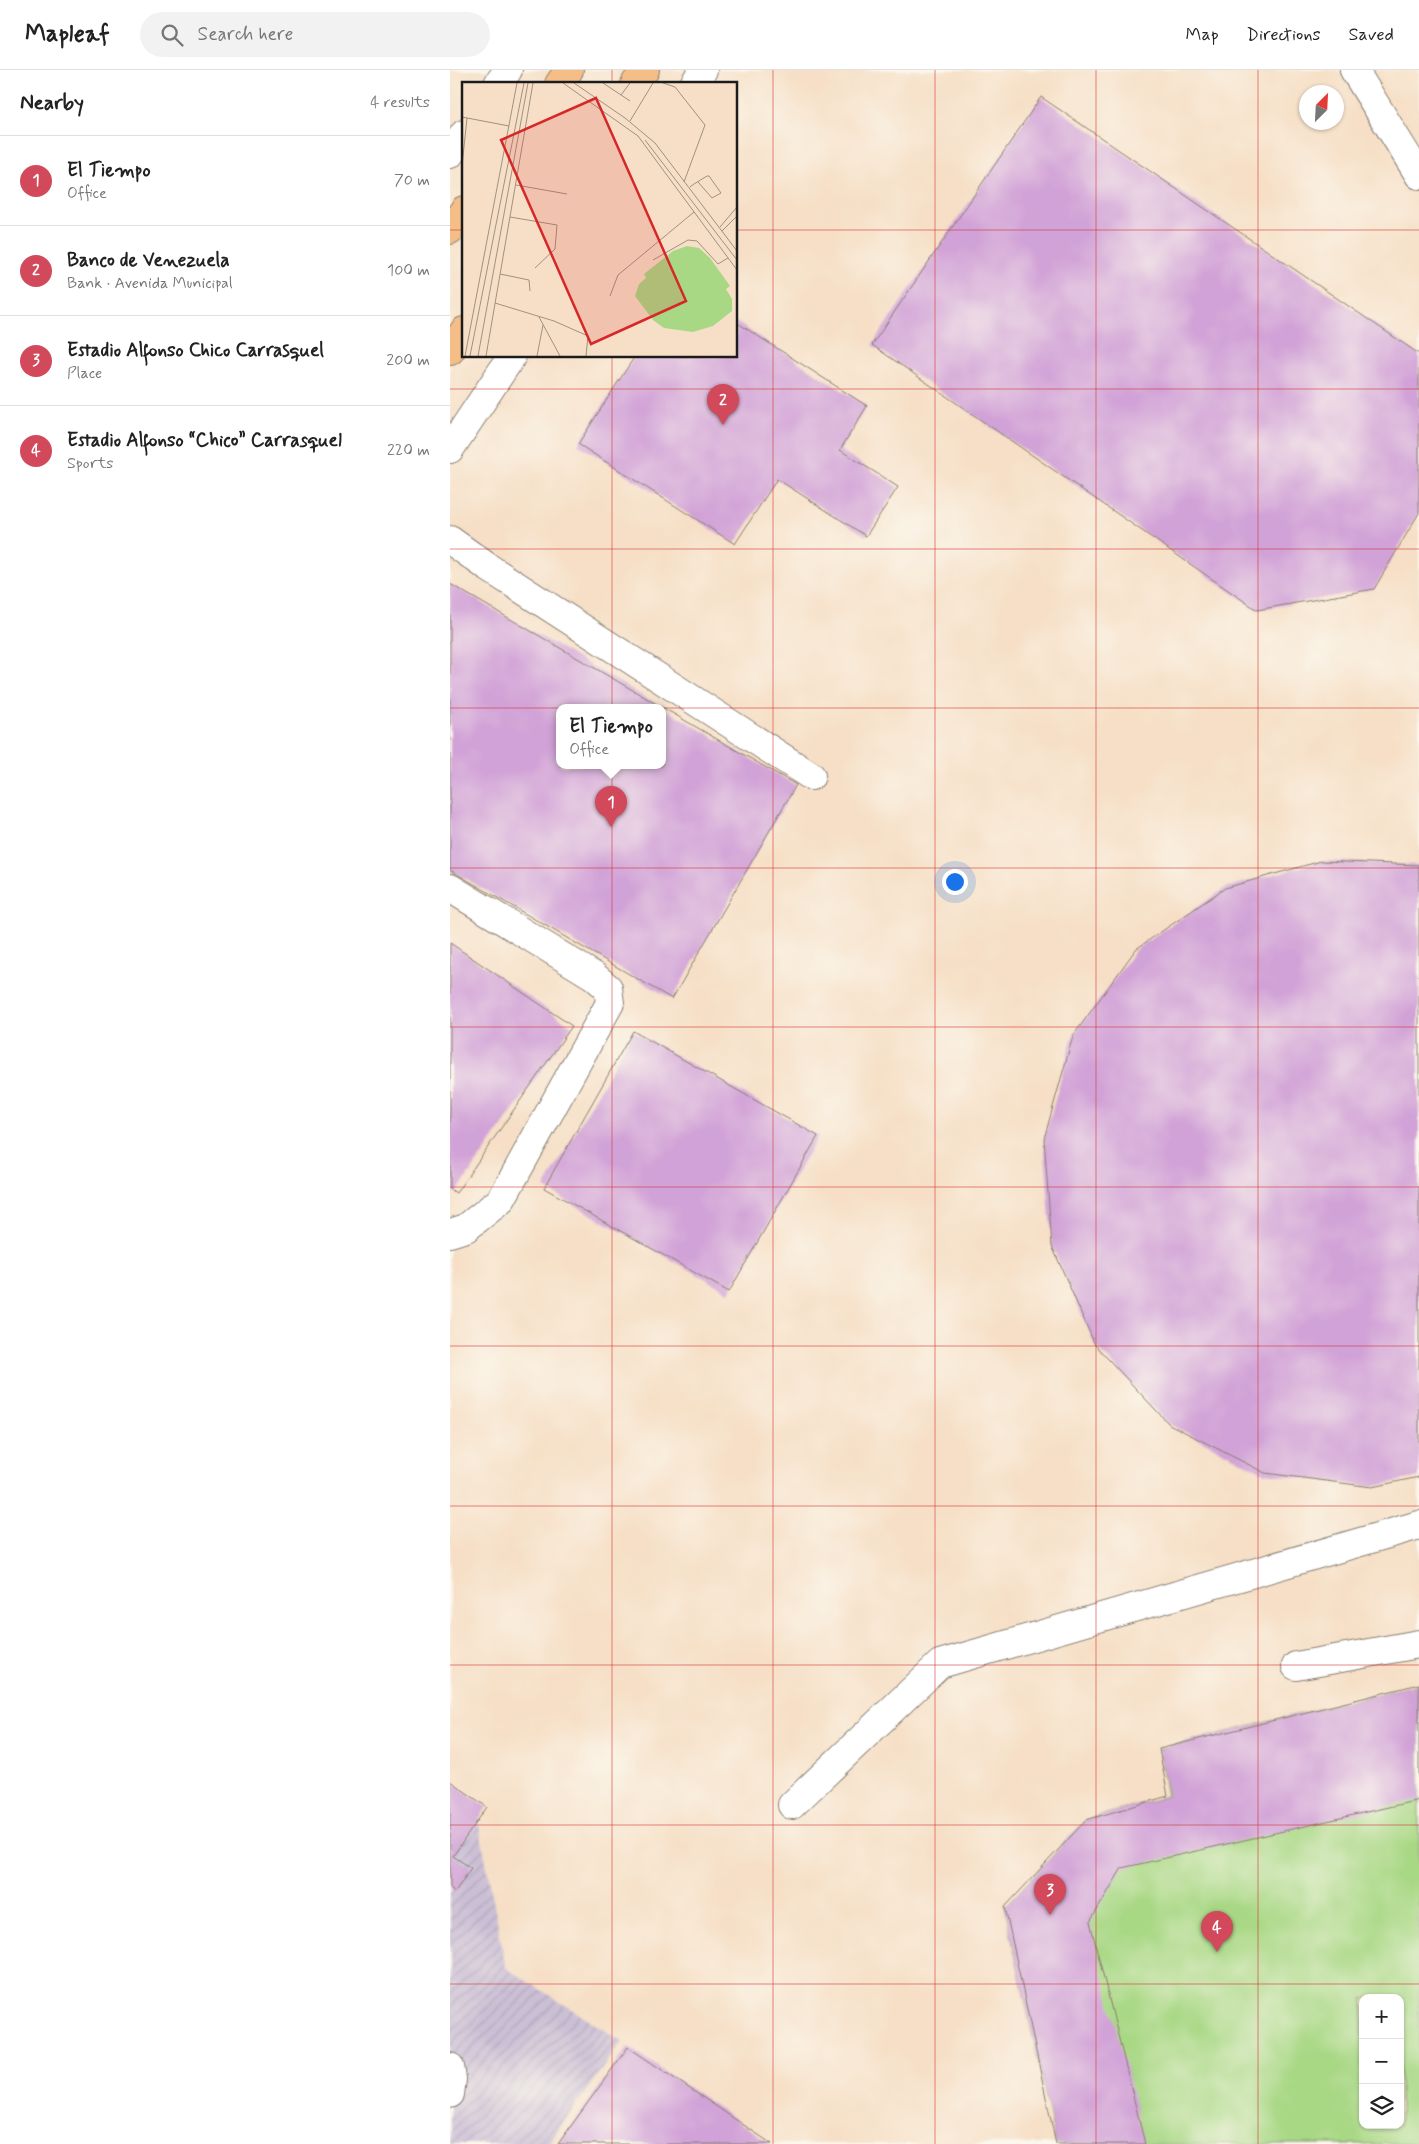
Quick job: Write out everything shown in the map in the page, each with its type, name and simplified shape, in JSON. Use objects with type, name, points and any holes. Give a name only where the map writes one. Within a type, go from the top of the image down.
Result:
[{"type":"highway","points":[[560,82],[569,70]]},
{"type":"highway","points":[[636,82],[645,70]]},
{"type":"highway","points":[[450,230],[462,213]]},
{"type":"highway","points":[[450,351],[462,334]]},
{"type":"street","points":[[499,82],[508,70]]},
{"type":"street","points":[[695,82],[703,70]]},
{"type":"street","points":[[1354,70],[1419,174]]},
{"type":"street","points":[[450,154],[462,137]]},
{"type":"street","points":[[450,449],[511,358]]},
{"type":"street","points":[[450,540],[489,568],[811,776]]},
{"type":"street","points":[[450,888],[594,976],[608,988],[610,1003],[501,1200],[466,1228],[450,1233]]},
{"type":"street","points":[[792,1805],[940,1664],[1419,1525]]},
{"type":"street","points":[[1296,1666],[1419,1644]]},
{"type":"street","points":[[450,2067],[452,2079],[450,2094]]},
{"type":"shaded area","points":[[450,1787],[475,1804],[506,1968],[622,2041],[548,2144],[450,2144]]},
{"type":"green space","points":[[1419,1684],[1419,2144],[1056,2144],[1005,1907],[1086,1820],[1167,1796],[1159,1749]]},
{"type":"building","points":[[1041,97],[1419,354],[1419,513],[1374,589],[1257,610],[872,345]]},
{"type":"building","points":[[738,323],[867,406],[840,450],[898,487],[866,536],[777,479],[735,544],[578,444],[634,358],[738,358]]},
{"type":"building","points":[[450,584],[657,704],[556,704],[556,769],[666,769],[666,709],[796,785],[672,999],[450,870]]},
{"type":"building","points":[[1321,861],[1419,865],[1419,1477],[1372,1487],[1265,1473],[1169,1424],[1095,1345],[1052,1246],[1044,1139],[1073,1036],[1136,949],[1225,888]]},
{"type":"building","points":[[450,943],[572,1026],[456,1193],[450,1189]]},
{"type":"building","points":[[633,1031],[818,1136],[729,1292],[544,1188]]},
{"type":"building","points":[[1419,1684],[1419,1800],[1122,1868],[1090,1922],[1145,2144],[1056,2144],[1005,1907],[1086,1820],[1168,1796],[1159,1749]]},
{"type":"building","points":[[450,1781],[487,1807],[453,1856],[471,1868],[455,1892],[450,1888]]},
{"type":"building","points":[[628,2047],[772,2144],[558,2144]]},
{"type":"place","name":"Banco de Venezuela","points":[[723,425]]},
{"type":"place","name":"El Tiempo","points":[[611,827]]},
{"type":"place","name":"Estadio Alfonso Chico Carrasquel","points":[[1050,1915]]},
{"type":"place","name":"Estadio Alfonso “Chico” Carrasquel","points":[[1217,1952]]}]
